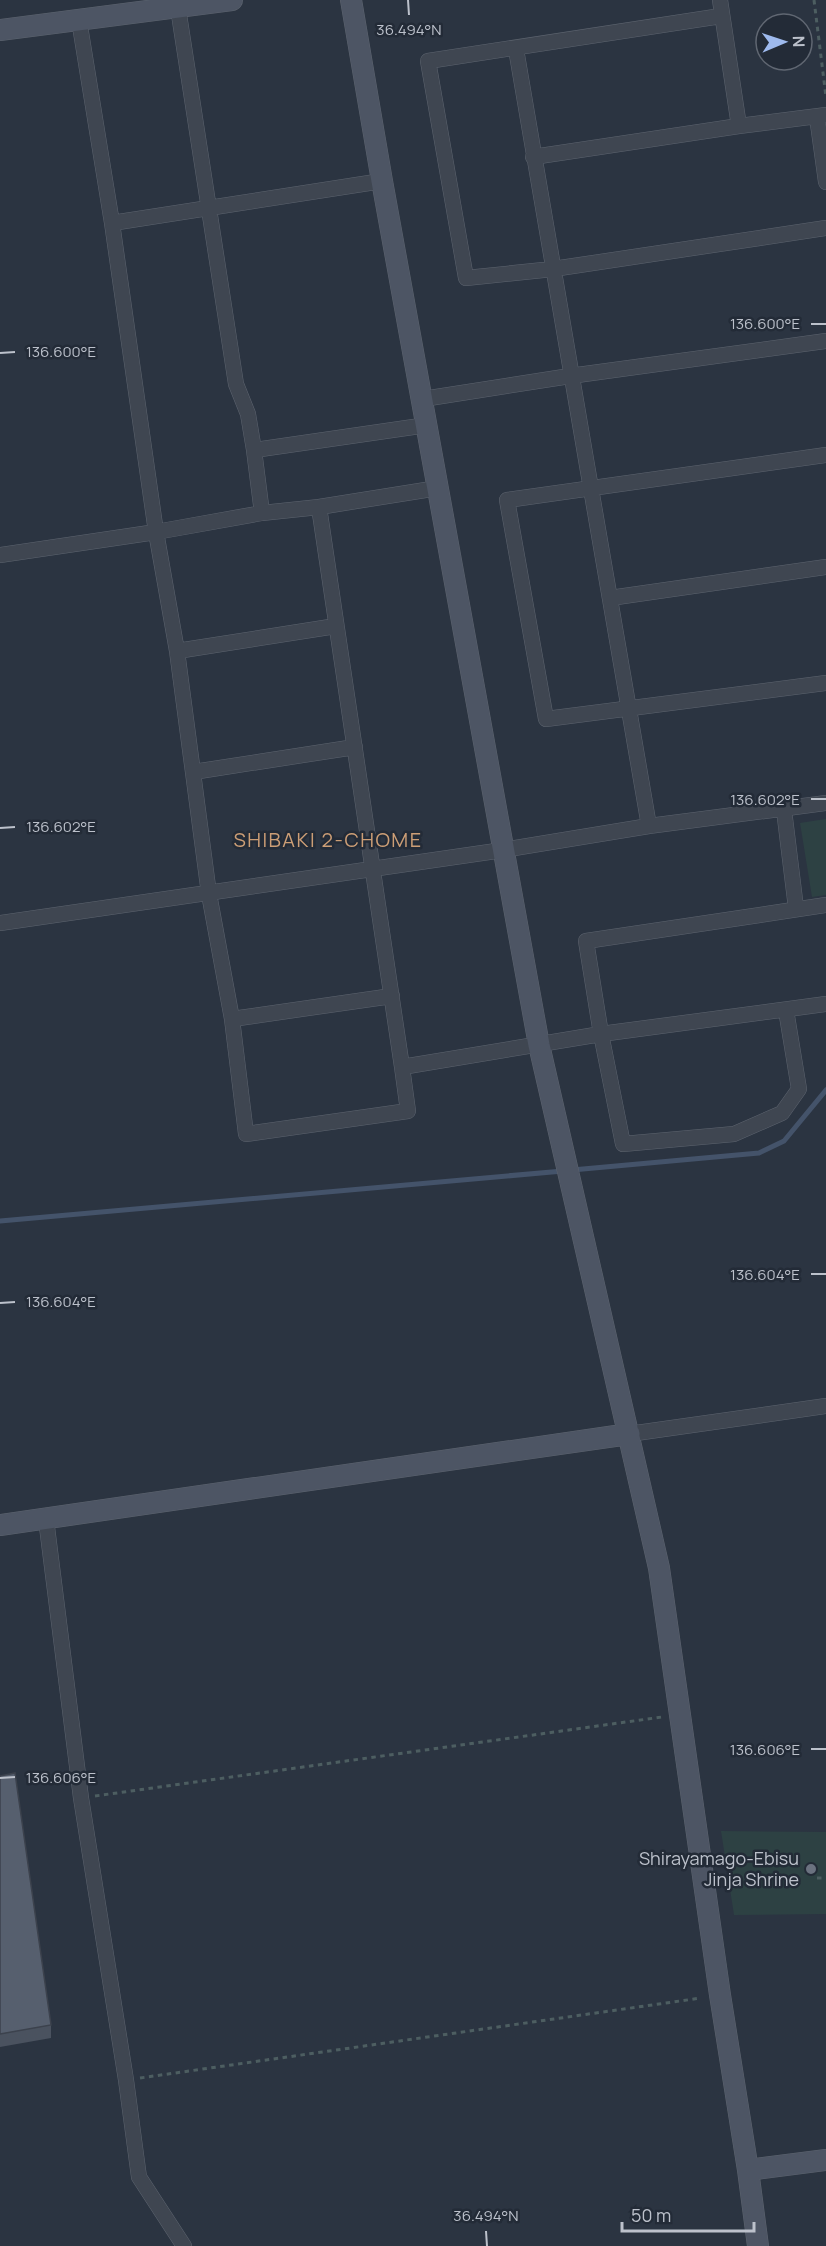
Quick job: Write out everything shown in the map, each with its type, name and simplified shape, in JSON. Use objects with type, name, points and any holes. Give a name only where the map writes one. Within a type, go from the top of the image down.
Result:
[{"type":"street","points":[[0,30],[232,0]]},
{"type":"street","points":[[351,0],[539,1045],[659,1568],[758,2246]]},
{"type":"street","points":[[720,0],[739,126]]},
{"type":"street","points":[[178,8],[236,384],[248,414],[262,513]]},
{"type":"street","points":[[722,16],[428,61],[466,278],[553,269],[826,228]]},
{"type":"street","points":[[79,20],[112,223],[156,532],[177,651],[209,894],[232,1019],[246,1134],[408,1111],[319,507]]},
{"type":"street","points":[[516,49],[570,376],[650,826]]},
{"type":"street","points":[[533,157],[821,116],[826,182]]},
{"type":"street","points":[[112,223],[382,181]]},
{"type":"street","points":[[423,399],[570,376],[826,341]]},
{"type":"street","points":[[254,450],[427,425]]},
{"type":"street","points":[[826,455],[507,500],[546,719],[826,683]]},
{"type":"street","points":[[0,555],[156,532],[262,513],[319,507],[438,488]]},
{"type":"street","points":[[610,598],[826,567]]},
{"type":"street","points":[[177,651],[336,626]]},
{"type":"street","points":[[193,772],[355,747]]},
{"type":"street","points":[[0,923],[209,894],[650,826],[826,803]]},
{"type":"street","points":[[784,810],[796,908]]},
{"type":"street","points":[[786,1010],[799,1089],[782,1113],[734,1134],[623,1144],[601,1034],[586,941],[826,905]]},
{"type":"street","points":[[232,1019],[392,996]]},
{"type":"street","points":[[402,1067],[601,1034],[826,1004]]},
{"type":"street","points":[[0,1525],[826,1406]]},
{"type":"street","points":[[46,1519],[81,1798],[126,2080],[139,2177],[184,2246]]},
{"type":"street","points":[[748,2170],[826,2160]]},
{"type":"path","points":[[814,0],[826,97]]},
{"type":"path","points":[[81,1798],[681,1715]]},
{"type":"path","points":[[817,1878],[826,1878]]},
{"type":"path","points":[[126,2080],[720,1995]]},
{"type":"green space","points":[[826,819],[826,895],[812,897],[800,823]]},
{"type":"green space","points":[[721,1831],[826,1832],[826,1914],[734,1915]]},
{"type":"building","points":[[15,1773],[51,2025],[0,2034],[0,1776]]},
{"type":"waterway","points":[[572,1170],[759,1153],[784,1141],[826,1090]]},
{"type":"waterway","points":[[0,1221],[563,1171]]},
{"type":"place","name":"Shirayamago-Ebisu Jinja Shrine","points":[[811,1869]]},
{"type":"district","name":"SHIBAKI 2-CHOME","points":[[328,840]]}]
